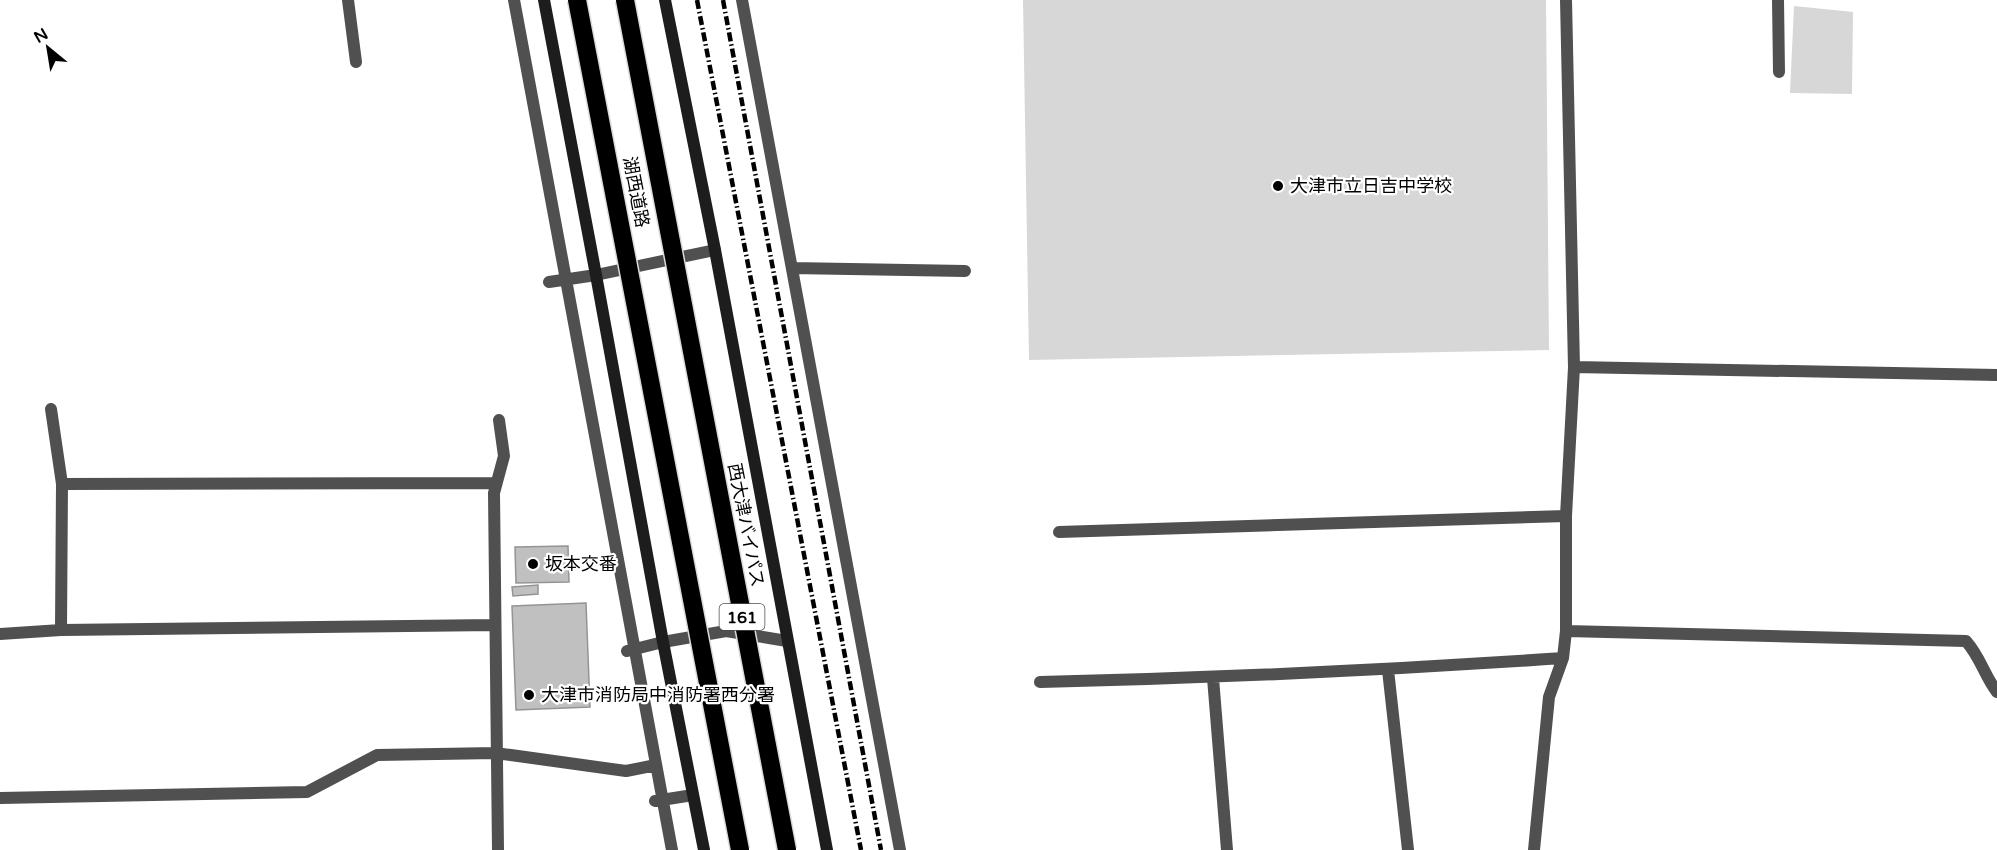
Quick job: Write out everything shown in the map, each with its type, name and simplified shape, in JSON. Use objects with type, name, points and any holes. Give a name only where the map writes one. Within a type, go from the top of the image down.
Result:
[{"type":"highway","name":"湖西道路","points":[[577,0],[740,850]]},
{"type":"highway","name":"湖西道路","points":[[624,0],[698,384]]},
{"type":"highway","name":"西大津バイパス","points":[[698,384],[787,850]]},
{"type":"street","points":[[348,0],[356,62]]},
{"type":"street","points":[[514,0],[567,281],[632,650],[656,765],[659,800],[672,850]]},
{"type":"street","points":[[544,0],[663,642],[704,850]]},
{"type":"street","points":[[665,0],[716,250],[827,850]]},
{"type":"street","points":[[742,0],[900,850]]},
{"type":"street","points":[[1534,850],[1549,697],[1563,658],[1566,631],[1566,516],[1574,367],[1566,0]]},
{"type":"street","points":[[1778,0],[1779,72]]},
{"type":"street","points":[[549,282],[567,281],[716,250]]},
{"type":"street","points":[[792,268],[965,271]]},
{"type":"street","points":[[1574,367],[1997,375]]},
{"type":"street","points":[[51,409],[62,484],[60,630]]},
{"type":"street","points":[[498,850],[494,493],[504,456],[499,420]]},
{"type":"street","points":[[62,484],[496,483]]},
{"type":"street","points":[[1059,532],[1566,516]]},
{"type":"street","points":[[0,634],[60,630],[495,625]]},
{"type":"street","points":[[632,650],[726,631],[787,641]]},
{"type":"street","points":[[1566,631],[1966,641],[1977,654],[1989,682],[1997,692]]},
{"type":"street","points":[[1040,682],[1213,678],[1388,670],[1563,658]]},
{"type":"street","points":[[1388,670],[1407,850]]},
{"type":"street","points":[[1213,678],[1227,850]]},
{"type":"street","points":[[0,798],[307,792],[377,755],[496,753],[626,771],[656,765]]},
{"type":"street","points":[[659,800],[693,795]]},
{"type":"shaded area","name":"大津市立日吉中学校","points":[[1023,0],[1546,0],[1549,350],[1029,360]]},
{"type":"shaded area","points":[[1794,6],[1853,12],[1852,94],[1790,93]]},
{"type":"building","points":[[568,546],[569,582],[516,583],[515,547]]},
{"type":"building","points":[[538,585],[538,594],[513,596],[512,587]]},
{"type":"building","points":[[586,603],[590,707],[516,710],[512,606]]},
{"type":"railway","points":[[697,0],[861,850]]},
{"type":"railway","points":[[723,0],[881,850]]},
{"type":"place","name":"大津市立日吉中学校","points":[[1278,186]]},
{"type":"place","name":"坂本交番","points":[[533,564]]},
{"type":"place","name":"大津市消防局中消防署西分署","points":[[529,695]]}]
